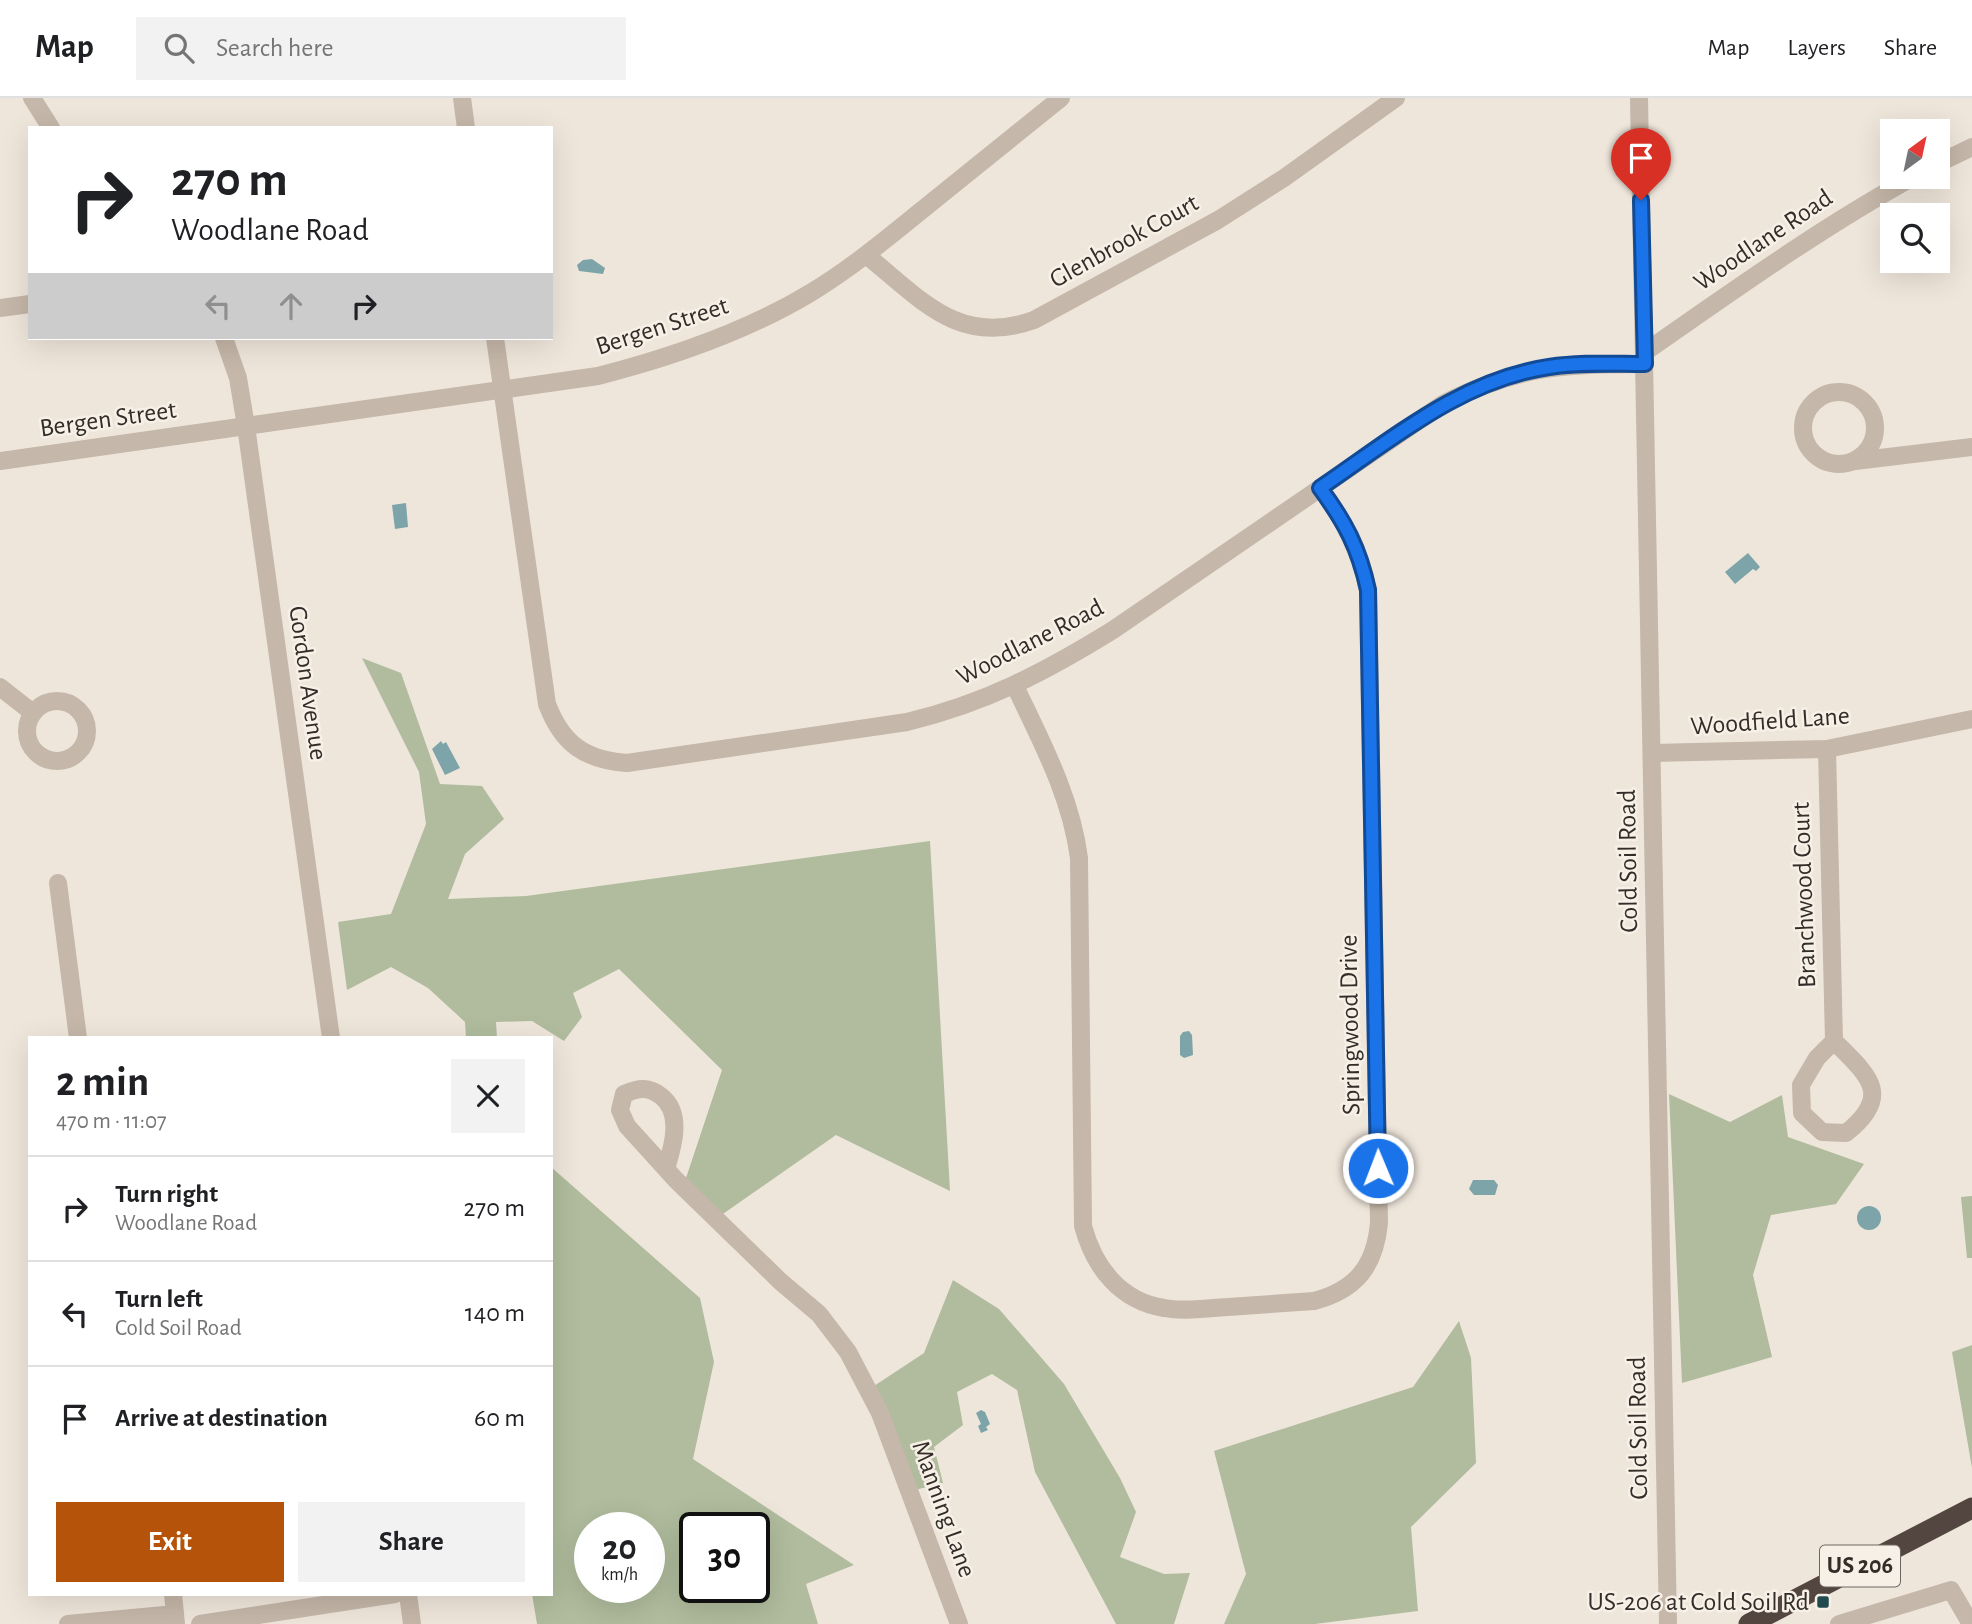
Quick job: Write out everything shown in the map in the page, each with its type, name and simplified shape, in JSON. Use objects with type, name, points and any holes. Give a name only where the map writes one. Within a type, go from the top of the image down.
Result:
[{"type":"highway","name":"US 206","points":[[1749,1624],[1773,1618],[1972,1508]]},
{"type":"street","points":[[32,98],[50,126]]},
{"type":"street","points":[[462,98],[466,126]]},
{"type":"street","name":"Bergen Street","points":[[0,461],[598,376],[703,345],[758,321],[811,292],[866,255],[1060,98]]},
{"type":"street","name":"Glenbrook Court","points":[[866,255],[939,313],[954,321],[993,330],[1015,327],[1034,320],[1218,220],[1284,178],[1396,98]]},
{"type":"street","name":"Cold Soil Road","points":[[1639,98],[1668,1624]]},
{"type":"street","points":[[1950,158],[1972,147]]},
{"type":"street","name":"Woodlane Road","points":[[495,340],[547,704],[553,721],[563,736],[583,752],[608,762],[627,763],[907,722],[950,712],[1015,686],[1114,630],[1443,404],[1475,388],[1513,374],[1549,367],[1645,358],[1793,249],[1891,189]]},
{"type":"street","points":[[0,308],[28,304]]},
{"type":"street","name":"Gordon Avenue","points":[[225,340],[239,378],[331,1036]]},
{"type":"street","points":[[1855,461],[1865,454],[1873,443],[1876,429],[1874,417],[1867,405],[1845,392],[1833,392],[1820,397],[1806,414],[1803,429],[1812,452],[1821,460],[1833,464],[1972,447]]},
{"type":"street","name":"Springwood Drive","points":[[1015,686],[1067,801],[1075,830],[1079,858],[1083,1226],[1088,1245],[1098,1265],[1111,1281],[1127,1294],[1143,1303],[1164,1308],[1186,1310],[1314,1301],[1332,1296],[1350,1286],[1363,1272],[1375,1248],[1379,1223],[1368,590],[1363,564],[1352,537],[1320,488]]},
{"type":"street","points":[[0,687],[33,713]]},
{"type":"street","name":"Woodfield Lane","points":[[1652,753],[1827,748],[1972,719]]},
{"type":"street","name":"Branchwood Court","points":[[1827,748],[1835,1041]]},
{"type":"street","points":[[58,883],[78,1036]]},
{"type":"street","points":[[1835,1041],[1871,1080],[1873,1096],[1863,1120],[1846,1133],[1822,1132],[1802,1114],[1801,1085],[1817,1058],[1835,1041]]},
{"type":"street","name":"Manning Lane","points":[[666,1168],[709,1214],[819,1314],[848,1352],[880,1413],[959,1624]]},
{"type":"street","points":[[1839,1624],[1869,1620],[1951,1590],[1971,1624]]},
{"type":"street","points":[[68,1624],[176,1619],[173,1596]]},
{"type":"street","points":[[200,1624],[382,1596]]},
{"type":"street","points":[[408,1596],[412,1624]]},
{"type":"green space","points":[[362,658],[401,673],[440,784],[482,786],[504,819],[465,854],[448,899],[526,896],[930,841],[950,1191],[836,1135],[720,1216],[684,1184],[722,1070],[619,969],[573,993],[582,1017],[564,1041],[532,1021],[496,1022],[497,1036],[466,1036],[465,1022],[428,988],[391,967],[347,990],[338,922],[391,914],[426,824],[419,772]]},
{"type":"green space","points":[[1669,1094],[1730,1122],[1782,1095],[1788,1137],[1864,1164],[1836,1204],[1771,1215],[1753,1275],[1772,1357],[1682,1383]]},
{"type":"green space","points":[[553,1169],[700,1298],[714,1362],[693,1459],[854,1565],[806,1584],[818,1624],[537,1624],[532,1596],[553,1596]]},
{"type":"green space","points":[[1972,1196],[1972,1258],[1967,1258],[1961,1197]]},
{"type":"green space","points":[[953,1280],[999,1309],[1064,1384],[1120,1478],[1136,1512],[1120,1557],[1164,1574],[1190,1573],[1174,1624],[1116,1624],[1035,1472],[1017,1390],[992,1374],[957,1392],[963,1425],[934,1447],[943,1483],[915,1490],[874,1386],[924,1353]]},
{"type":"green space","points":[[1459,1321],[1471,1358],[1476,1463],[1411,1527],[1418,1611],[1315,1624],[1224,1624],[1246,1574],[1214,1451],[1413,1387]]},
{"type":"green space","points":[[1972,1345],[1972,1468],[1952,1352]]},
{"type":"water","points":[[592,259],[605,268],[603,274],[579,271],[577,265],[583,260]]},
{"type":"water","points":[[406,503],[408,527],[395,529],[392,505]]},
{"type":"water","points":[[1748,553],[1760,567],[1756,571],[1753,569],[1735,584],[1725,572]]},
{"type":"water","points":[[441,741],[443,744],[446,742],[460,768],[445,775],[432,749]]},
{"type":"water","points":[[1189,1031],[1192,1035],[1193,1055],[1184,1058],[1180,1055],[1180,1036]]},
{"type":"water","points":[[1473,1180],[1494,1180],[1498,1185],[1495,1195],[1474,1195],[1469,1189]]},
{"type":"water","points":[[1869,1206],[1878,1209],[1881,1218],[1878,1227],[1869,1230],[1860,1227],[1857,1218],[1860,1209]]},
{"type":"water","points":[[981,1410],[985,1412],[990,1424],[986,1427],[988,1430],[981,1433],[978,1426],[981,1424],[976,1413]]},
{"type":"place","name":"US-206 at Cold Soil Rd","points":[[1823,1602]]},
{"type":"route","points":[[1378,1168],[1368,590],[1363,564],[1352,537],[1320,488],[1443,404],[1475,388],[1513,374],[1549,367],[1645,364],[1641,200]]}]
